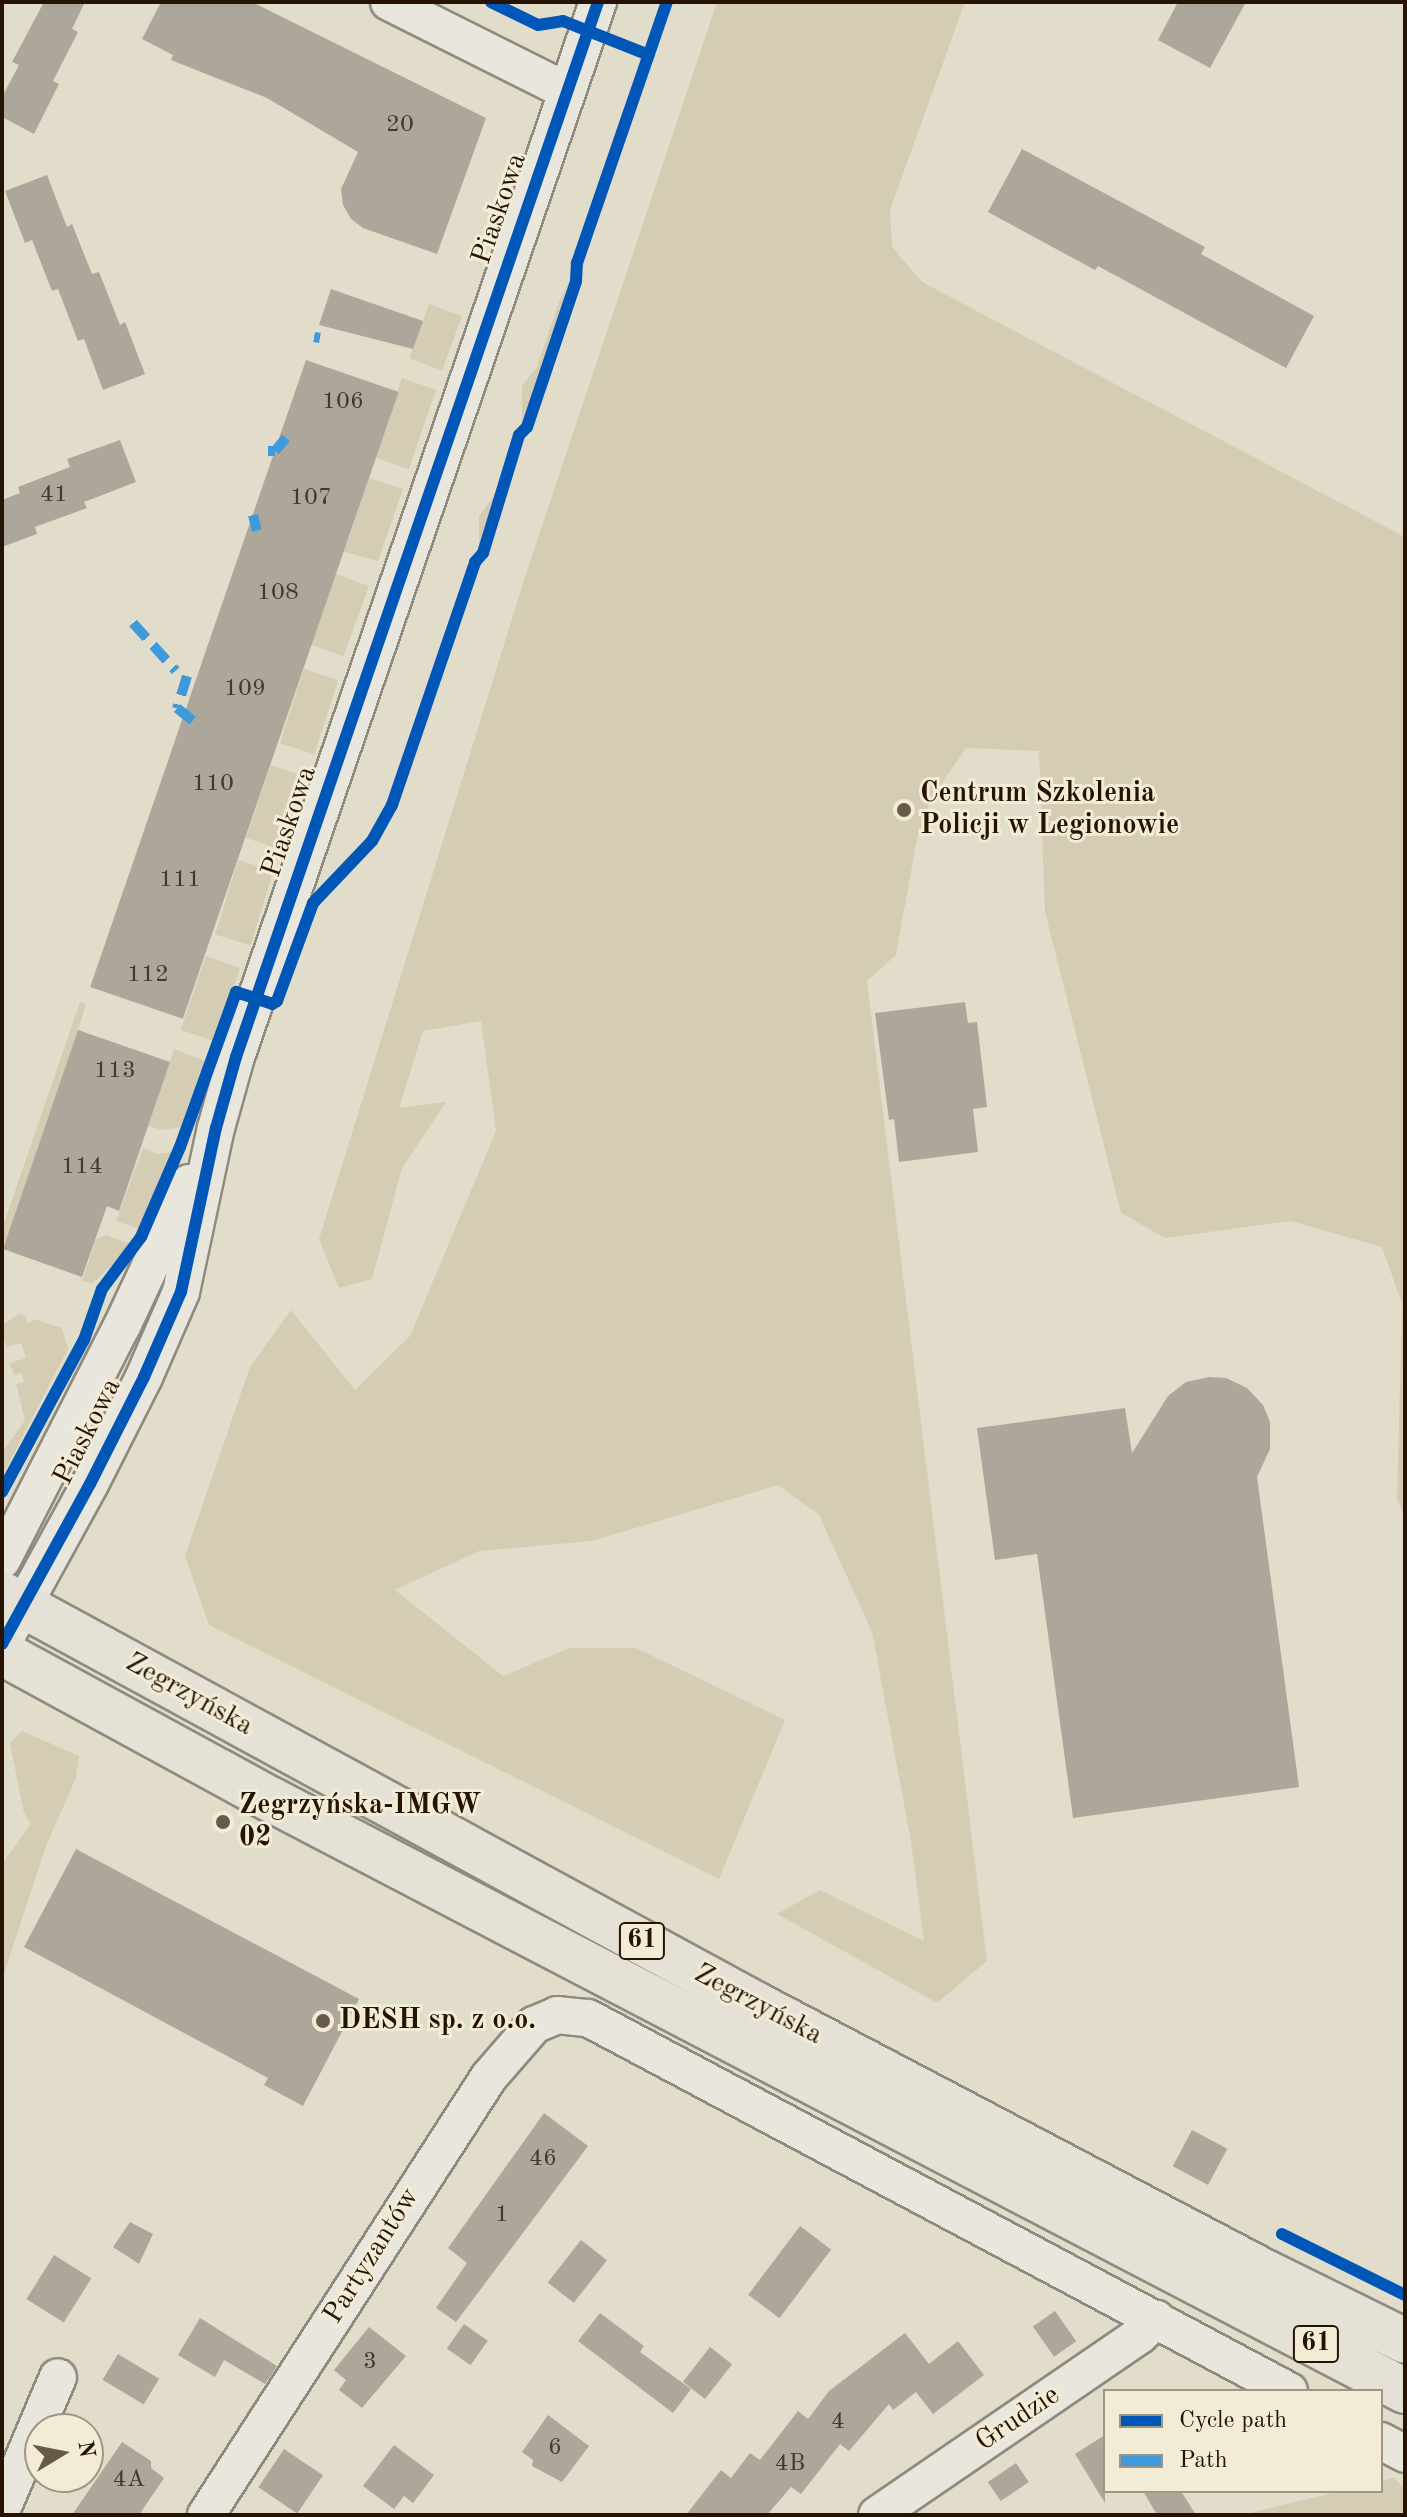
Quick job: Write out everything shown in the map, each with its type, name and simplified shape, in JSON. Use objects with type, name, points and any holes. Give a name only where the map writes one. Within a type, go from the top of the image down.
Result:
[{"type":"main road","name":"Zegrzyńska","points":[[12,1599],[757,2005],[1265,2272],[1405,2341]]},
{"type":"main road","name":"Zegrzyńska","points":[[2,1653],[272,1800],[1405,2391]]},
{"type":"street","points":[[389,2],[567,91]]},
{"type":"street","name":"Piaskowa","points":[[2,1644],[12,1599],[90,1484],[144,1377],[181,1292],[216,1128],[269,959],[598,2]]},
{"type":"street","name":"Piaskowa","points":[[2,1560],[122,1326],[216,1128]]},
{"type":"street","name":"Partyzantów","points":[[206,2515],[489,2077],[534,2025],[557,2015],[588,2018],[1156,2319]]},
{"type":"street","points":[[1156,2319],[1285,2389]]},
{"type":"street","name":"Grudzie","points":[[877,2515],[1140,2335],[1156,2319]]},
{"type":"street","points":[[2,2509],[58,2377]]},
{"type":"street","points":[[1383,2442],[1405,2454]]},
{"type":"shaded area","points":[[717,2],[965,2],[890,210],[892,247],[922,282],[1405,537],[1405,1517],[1397,1500],[1402,1304],[1382,1247],[1291,1221],[1165,1238],[1121,1213],[1045,912],[1039,751],[966,748],[931,799],[916,844],[896,955],[867,981],[987,1961],[937,2003],[777,1914],[820,1890],[924,1941],[911,1841],[872,1632],[819,1515],[778,1485],[592,1541],[479,1551],[395,1590],[503,1676],[569,1648],[636,1648],[785,1720],[719,1879],[209,1625],[185,1556],[250,1367],[291,1310],[355,1390],[410,1336],[496,1131],[481,1021],[423,1031],[399,1108],[446,1102],[402,1168],[372,1279],[339,1288],[319,1239],[525,577]]},
{"type":"shaded area","points":[[572,276],[522,425],[522,386],[537,367],[559,302]]},
{"type":"shaded area","points":[[429,304],[462,316],[442,370],[409,359]]},
{"type":"shaded area","points":[[402,378],[436,390],[409,469],[375,457]]},
{"type":"shaded area","points":[[369,478],[403,489],[378,561],[341,551],[348,541]]},
{"type":"shaded area","points":[[501,486],[479,550],[479,516]]},
{"type":"shaded area","points":[[336,574],[369,586],[343,656],[310,644]]},
{"type":"shaded area","points":[[304,669],[338,680],[314,754],[280,743]]},
{"type":"shaded area","points":[[271,765],[306,777],[281,850],[246,838]]},
{"type":"shaded area","points":[[238,860],[273,871],[251,945],[215,935]]},
{"type":"shaded area","points":[[206,956],[240,968],[215,1041],[181,1030]]},
{"type":"shaded area","points":[[80,1002],[86,1004],[78,1030],[6,1241],[2,1240],[2,1229]]},
{"type":"shaded area","points":[[174,1049],[207,1062],[182,1127],[162,1130],[148,1126]]},
{"type":"shaded area","points":[[143,1148],[157,1154],[173,1152],[139,1229],[116,1221]]},
{"type":"shaded area","points":[[107,1235],[132,1245],[92,1284],[82,1281],[96,1239]]},
{"type":"shaded area","points":[[19,1314],[25,1315],[28,1323],[34,1319],[62,1328],[68,1349],[2,1476],[2,1453],[25,1420],[16,1384],[24,1382],[22,1373],[14,1375],[10,1363],[26,1358],[21,1343],[7,1347],[2,1332],[2,1325]]},
{"type":"shaded area","points":[[22,1731],[79,1756],[76,1778],[46,1846],[2,1980],[2,1864],[31,1824],[24,1813],[10,1743]]},
{"type":"shaded area","points":[[1394,2478],[1405,2489],[1405,2515],[1241,2515],[1333,2493],[1383,2493],[1383,2481]]},
{"type":"building","points":[[44,2],[85,2],[72,29],[78,32],[53,81],[59,84],[34,134],[2,117],[2,97],[19,65],[12,62]]},
{"type":"building","points":[[161,2],[252,2],[486,118],[437,254],[363,228],[351,219],[343,205],[341,189],[358,152],[267,98],[171,60],[173,55],[142,39]]},
{"type":"building","points":[[1178,2],[1246,2],[1210,68],[1158,40]]},
{"type":"building","points":[[1022,149],[1205,247],[1201,254],[1314,316],[1286,368],[1098,266],[1095,270],[988,212]]},
{"type":"building","points":[[47,175],[67,227],[72,224],[92,274],[99,272],[120,325],[125,322],[145,374],[103,390],[84,339],[78,341],[58,289],[52,291],[32,240],[25,243],[5,191]]},
{"type":"building","points":[[331,289],[423,321],[413,349],[319,325]]},
{"type":"building","points":[[306,360],[399,392],[183,1019],[90,987]]},
{"type":"building","points":[[120,440],[136,482],[84,502],[87,508],[35,527],[37,534],[2,547],[2,500],[20,493],[18,487],[70,467],[67,459]]},
{"type":"building","points":[[965,1002],[968,1023],[977,1022],[987,1107],[973,1109],[978,1152],[899,1162],[894,1119],[889,1120],[875,1013]]},
{"type":"building","points":[[78,1030],[170,1062],[119,1211],[107,1206],[82,1277],[3,1249]]},
{"type":"building","points":[[1209,1377],[1226,1378],[1247,1388],[1263,1405],[1270,1422],[1270,1449],[1257,1477],[1299,1787],[1073,1818],[1037,1554],[995,1560],[977,1428],[1125,1408],[1132,1453],[1168,1396],[1186,1382]]},
{"type":"building","points":[[76,1849],[359,1999],[303,2106],[264,2085],[268,2078],[24,1947]]},
{"type":"building","points":[[544,2113],[588,2146],[456,2322],[436,2308],[467,2263],[448,2248]]},
{"type":"building","points":[[1192,2130],[1227,2149],[1208,2185],[1173,2166]]},
{"type":"building","points":[[130,2222],[153,2234],[139,2264],[113,2247]]},
{"type":"building","points":[[800,2226],[831,2249],[779,2318],[748,2295]]},
{"type":"building","points":[[581,2240],[607,2260],[574,2303],[548,2283]]},
{"type":"building","points":[[54,2255],[91,2278],[64,2322],[26,2299]]},
{"type":"building","points":[[1055,2311],[1076,2341],[1054,2357],[1033,2326]]},
{"type":"building","points":[[600,2313],[644,2346],[640,2352],[691,2389],[673,2413],[578,2341]]},
{"type":"building","points":[[200,2318],[277,2366],[265,2384],[224,2360],[215,2377],[178,2355]]},
{"type":"building","points":[[464,2324],[488,2341],[471,2365],[447,2349]]},
{"type":"building","points":[[369,2327],[406,2356],[362,2408],[339,2390],[346,2380],[334,2370]]},
{"type":"building","points":[[905,2333],[929,2364],[958,2341],[984,2375],[933,2414],[916,2392],[893,2410],[889,2404],[849,2451],[840,2444],[801,2494],[791,2487],[767,2515],[686,2515],[721,2470],[731,2478],[750,2453],[760,2460],[798,2411],[808,2419],[829,2391]]},
{"type":"building","points":[[710,2347],[732,2364],[705,2399],[683,2382]]},
{"type":"building","points":[[118,2354],[159,2379],[144,2404],[103,2380]]},
{"type":"building","points":[[548,2415],[589,2446],[562,2482],[532,2466],[533,2460],[522,2452]]},
{"type":"building","points":[[1103,2436],[1105,2503],[1075,2454]]},
{"type":"building","points":[[122,2442],[151,2461],[151,2468],[164,2478],[139,2515],[72,2515],[87,2493],[104,2493],[104,2468]]},
{"type":"building","points":[[394,2445],[434,2475],[413,2503],[404,2496],[394,2509],[363,2486]]},
{"type":"building","points":[[284,2449],[323,2475],[297,2513],[258,2487]]},
{"type":"building","points":[[1016,2463],[1029,2482],[1001,2501],[988,2482]]},
{"type":"building","points":[[1144,2493],[1182,2493],[1196,2515],[1157,2515]]},
{"type":"marked path","points":[[314,337],[320,338]]},
{"type":"marked path","points":[[268,451],[275,451],[286,438]]},
{"type":"marked path","points":[[253,515],[257,531]]},
{"type":"marked path","points":[[133,623],[176,671]]},
{"type":"marked path","points":[[187,676],[177,708],[193,721]]},
{"type":"cycle path","points":[[491,2],[538,25],[563,21],[649,55]]},
{"type":"cycle path","points":[[2,1644],[90,1484],[144,1377],[181,1292],[216,1128],[236,1057],[598,2]]},
{"type":"cycle path","points":[[2,1492],[84,1340],[102,1289],[141,1237],[180,1147],[236,992],[272,1004],[277,1001],[313,903],[372,841],[392,805],[475,562],[483,553],[519,435],[527,427],[576,281],[577,263],[667,2]]},
{"type":"cycle path","points":[[1282,2234],[1405,2295]]},
{"type":"place","name":"Centrum Szkolenia Policji w Legionowie","points":[[904,810]]},
{"type":"place","name":"Zegrzyńska-IMGW 02","points":[[223,1822]]},
{"type":"place","name":"DESH sp. z o.o.","points":[[323,2021]]}]
